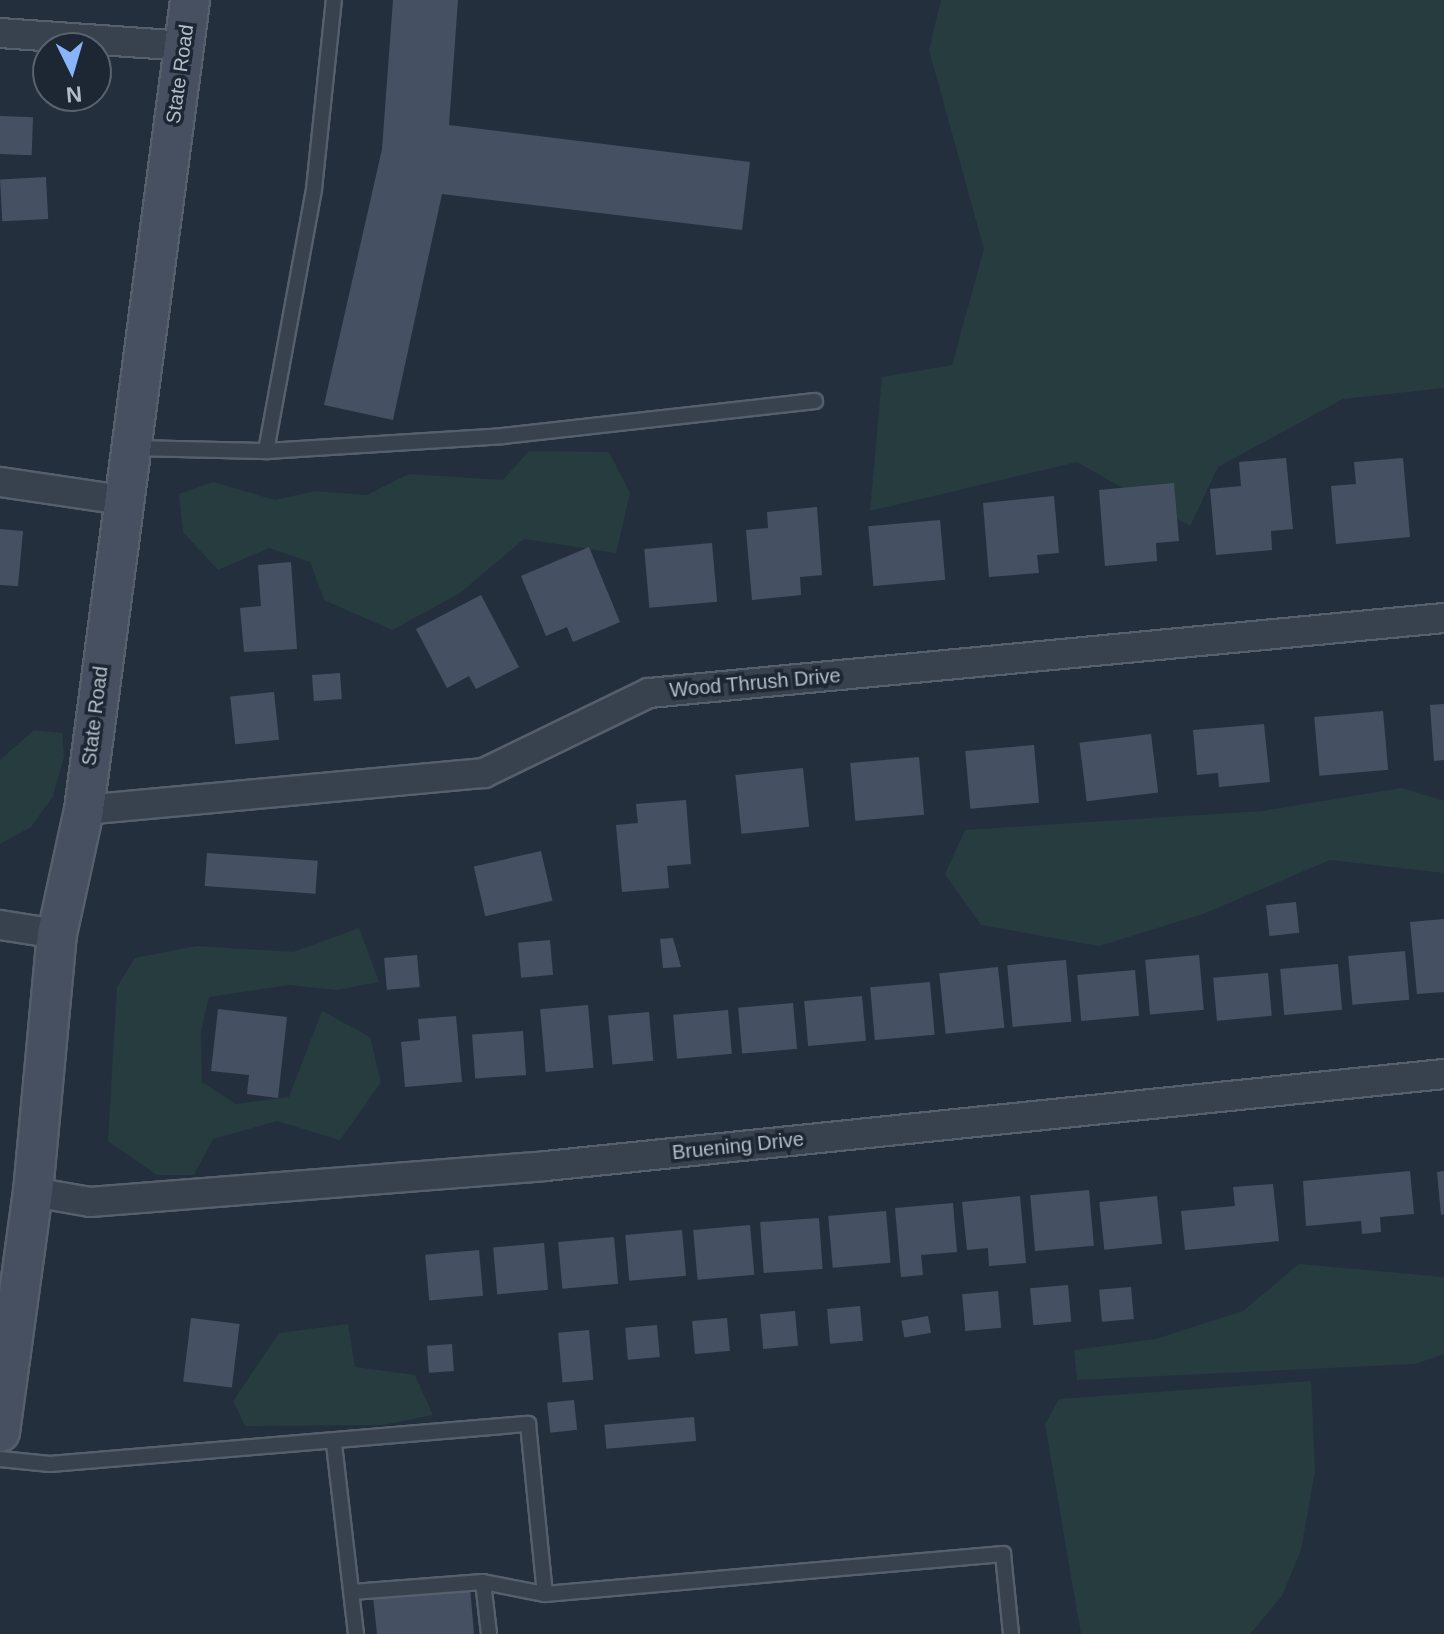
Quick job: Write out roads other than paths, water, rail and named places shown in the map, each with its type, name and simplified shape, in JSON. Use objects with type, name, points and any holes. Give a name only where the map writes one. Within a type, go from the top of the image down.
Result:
[{"type":"main road","name":"State Road","points":[[0,1432],[4,1369],[33,1192],[57,934],[84,810],[122,500],[190,0]]},
{"type":"street","points":[[0,33],[184,46]]},
{"type":"street","points":[[0,482],[122,500]]},
{"type":"street","name":"Wood Thrush Drive","points":[[84,810],[484,773],[649,693],[1444,618]]},
{"type":"street","points":[[0,925],[57,934]]},
{"type":"street","name":"Bruening Drive","points":[[33,1192],[90,1202],[546,1166],[1444,1074]]},
{"type":"lane","points":[[266,451],[314,189],[334,0]]},
{"type":"lane","points":[[129,448],[266,451],[503,436],[815,401]]},
{"type":"lane","points":[[0,1459],[50,1464],[334,1444],[528,1424],[545,1594]]},
{"type":"lane","points":[[334,1444],[356,1634]]},
{"type":"lane","points":[[352,1592],[483,1582],[545,1594],[1003,1554],[1011,1634]]},
{"type":"lane","points":[[483,1582],[489,1634]]}]
